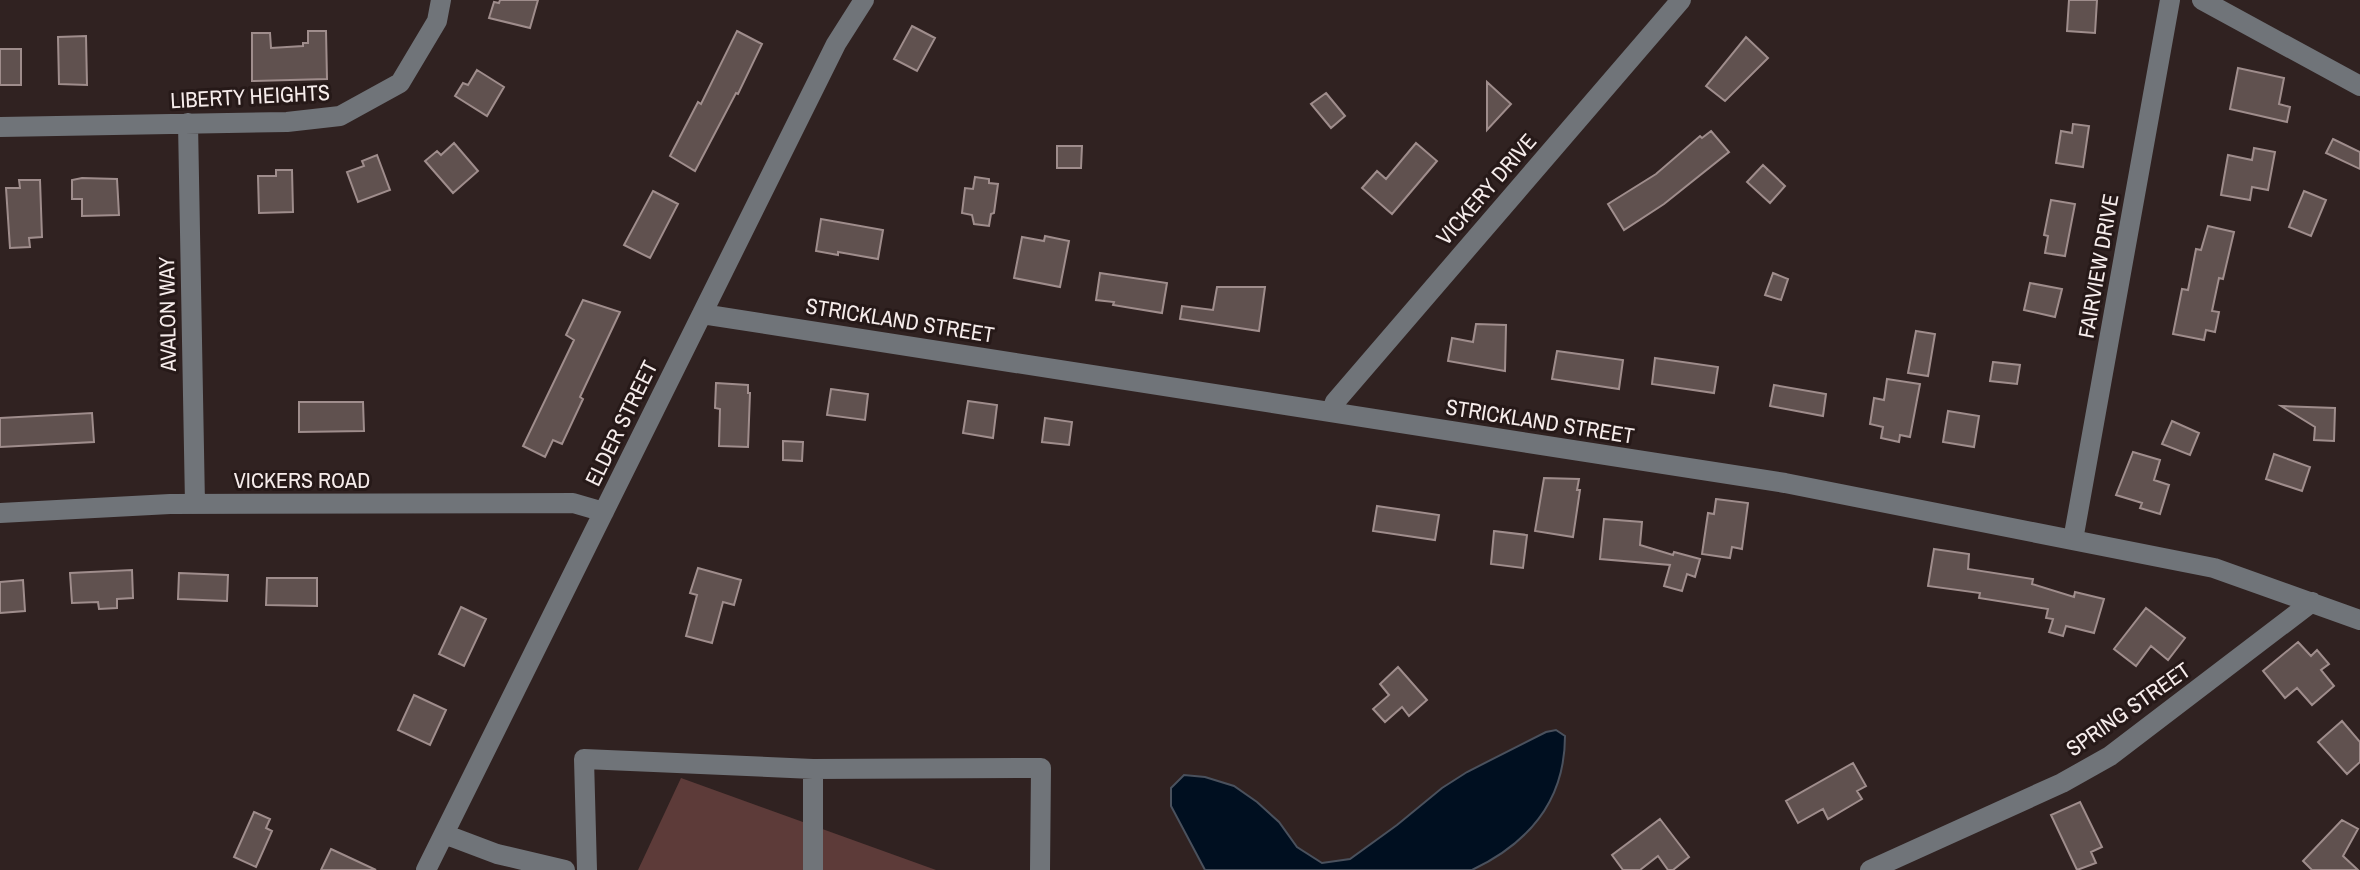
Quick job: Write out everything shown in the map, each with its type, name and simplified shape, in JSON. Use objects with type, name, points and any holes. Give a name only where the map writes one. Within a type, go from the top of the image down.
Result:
[{"type":"street","name":"LIBERTY HEIGHTS","points":[[0,127],[287,122],[340,116],[400,83],[437,21],[441,0]]},
{"type":"street","name":"ELDER STREET","points":[[426,870],[836,44],[864,0]]},
{"type":"street","name":"VICKERY DRIVE","points":[[1331,412],[1335,402],[1681,0]]},
{"type":"street","name":"FAIRVIEW DRIVE","points":[[2073,540],[2170,0]]},
{"type":"street","points":[[2202,0],[2360,86]]},
{"type":"street","name":"AVALON WAY","points":[[188,123],[195,504]]},
{"type":"street","name":"STRICKLAND STREET","points":[[702,314],[1785,483],[2214,568],[2360,620]]},
{"type":"street","name":"VICKERS ROAD","points":[[0,513],[195,504],[573,503],[604,512]]},
{"type":"street","name":"SPRING STREET","points":[[1870,870],[2062,783],[2110,756],[2312,602]]},
{"type":"street","points":[[587,870],[584,759],[813,769],[1041,768],[1040,870]]},
{"type":"street","points":[[813,769],[813,870]]},
{"type":"street","points":[[444,834],[497,854],[565,870]]},
{"type":"shaded area","points":[[681,778],[936,870],[638,870]]},
{"type":"water","points":[[1556,730],[1565,736],[1563,759],[1551,800],[1540,817],[1511,847],[1472,870],[1205,870],[1171,806],[1171,788],[1184,775],[1205,777],[1234,786],[1257,802],[1279,822],[1297,847],[1322,863],[1350,859],[1467,772],[1546,732]]},
{"type":"building","points":[[500,0],[538,0],[530,28],[489,18],[494,2],[499,3]]},
{"type":"building","points":[[2069,0],[2097,0],[2095,33],[2067,31]]},
{"type":"building","points":[[912,26],[935,38],[917,71],[894,59]]},
{"type":"building","points":[[308,31],[326,31],[327,79],[252,81],[252,33],[270,33],[271,48],[303,46],[303,43],[308,43]]},
{"type":"building","points":[[737,31],[762,44],[695,171],[670,156],[698,102],[701,104]]},
{"type":"building","points":[[86,36],[87,85],[59,84],[58,37]]},
{"type":"building","points":[[1746,37],[1768,58],[1725,101],[1706,86]]},
{"type":"building","points":[[0,49],[21,49],[21,85],[0,85]]},
{"type":"building","points":[[2238,68],[2284,78],[2279,104],[2290,107],[2287,122],[2230,109]]},
{"type":"building","points":[[477,70],[504,87],[487,116],[455,96],[463,83],[468,85]]},
{"type":"building","points":[[1487,82],[1511,104],[1487,130]]},
{"type":"building","points":[[1326,93],[1345,116],[1331,128],[1311,104]]},
{"type":"building","points":[[2073,124],[2089,126],[2083,167],[2056,163],[2061,131],[2072,133]]},
{"type":"building","points":[[1711,131],[1729,152],[1664,204],[1624,230],[1608,204],[1656,174],[1700,136],[1702,138]]},
{"type":"building","points":[[2333,139],[2360,152],[2360,169],[2326,153]]},
{"type":"building","points":[[454,143],[478,171],[453,193],[425,161],[437,151],[441,155]]},
{"type":"building","points":[[1416,143],[1437,161],[1392,214],[1362,188],[1377,171],[1386,179]]},
{"type":"building","points":[[1057,146],[1082,146],[1081,168],[1057,168]]},
{"type":"building","points":[[2254,148],[2275,152],[2268,190],[2252,187],[2250,200],[2221,195],[2228,155],[2252,160]]},
{"type":"building","points":[[377,155],[390,190],[358,202],[347,172],[364,166],[362,161]]},
{"type":"building","points":[[1763,165],[1785,186],[1770,203],[1747,182]]},
{"type":"building","points":[[276,170],[292,170],[293,212],[259,213],[258,176],[276,176]]},
{"type":"building","points":[[975,177],[998,184],[989,226],[974,224],[972,215],[962,213],[965,188],[973,189]]},
{"type":"building","points":[[117,179],[119,215],[82,216],[82,199],[72,199],[72,180]]},
{"type":"building","points":[[19,180],[40,180],[42,237],[29,238],[30,247],[10,248],[6,188],[20,188]]},
{"type":"building","points":[[653,191],[678,204],[650,258],[624,245]]},
{"type":"building","points":[[2304,191],[2326,200],[2311,236],[2289,227]]},
{"type":"building","points":[[2051,200],[2075,204],[2065,256],[2045,253],[2048,236],[2044,235]]},
{"type":"building","points":[[821,219],[883,230],[878,259],[816,251]]},
{"type":"building","points":[[2208,226],[2234,232],[2212,311],[2219,312],[2215,332],[2206,330],[2204,340],[2173,334],[2182,289],[2188,290],[2196,249],[2201,250]]},
{"type":"building","points":[[1045,236],[1069,241],[1060,287],[1014,278],[1022,237],[1044,241]]},
{"type":"building","points":[[1100,273],[1167,283],[1162,313],[1096,300]]},
{"type":"building","points":[[1773,273],[1788,279],[1781,300],[1765,295]]},
{"type":"building","points":[[2030,283],[2062,289],[2055,317],[2024,310]]},
{"type":"building","points":[[1217,287],[1265,287],[1259,331],[1180,319],[1182,306],[1213,310]]},
{"type":"building","points":[[583,300],[620,312],[580,397],[583,399],[562,444],[553,440],[545,457],[523,446],[574,340],[566,335]]},
{"type":"building","points":[[1476,324],[1506,325],[1505,371],[1448,361],[1452,338],[1473,342]]},
{"type":"building","points":[[1916,331],[1935,334],[1928,376],[1908,373]]},
{"type":"building","points":[[1557,351],[1623,360],[1619,389],[1552,379]]},
{"type":"building","points":[[1655,358],[1718,367],[1714,393],[1652,384]]},
{"type":"building","points":[[1993,362],[2020,365],[2017,384],[1990,381]]},
{"type":"building","points":[[1887,379],[1920,384],[1910,437],[1900,435],[1899,442],[1881,438],[1883,427],[1870,424],[1874,398],[1884,400]]},
{"type":"building","points":[[716,383],[748,385],[748,447],[719,446],[720,409],[715,408]]},
{"type":"building","points":[[1774,385],[1826,394],[1823,416],[1770,406]]},
{"type":"building","points":[[831,389],[868,394],[865,420],[827,415]]},
{"type":"building","points":[[968,401],[997,405],[993,438],[963,433]]},
{"type":"building","points":[[299,402],[363,402],[364,431],[299,432]]},
{"type":"building","points":[[2281,406],[2335,408],[2334,441],[2314,440],[2315,427]]},
{"type":"building","points":[[1948,411],[1979,416],[1974,447],[1943,442]]},
{"type":"building","points":[[92,413],[94,442],[0,447],[0,418]]},
{"type":"building","points":[[1045,418],[1072,422],[1069,445],[1042,442]]},
{"type":"building","points":[[2172,421],[2199,433],[2190,455],[2162,444]]},
{"type":"building","points":[[783,441],[803,442],[802,461],[783,460]]},
{"type":"building","points":[[2133,452],[2160,460],[2154,480],[2169,485],[2160,514],[2140,508],[2142,503],[2116,495]]},
{"type":"building","points":[[2274,454],[2310,467],[2302,491],[2266,479]]},
{"type":"building","points":[[1544,478],[1579,479],[1573,537],[1535,531]]},
{"type":"building","points":[[1716,499],[1748,503],[1742,549],[1732,547],[1730,558],[1702,554],[1708,513],[1714,514]]},
{"type":"building","points":[[1377,506],[1439,515],[1435,540],[1373,531]]},
{"type":"building","points":[[1604,519],[1642,522],[1640,545],[1700,559],[1695,577],[1687,574],[1682,591],[1664,586],[1670,565],[1600,559]]},
{"type":"building","points":[[1494,531],[1527,535],[1523,568],[1491,564]]},
{"type":"building","points":[[1934,549],[1969,554],[1968,569],[2033,579],[2032,584],[2074,597],[2075,592],[2104,599],[2094,633],[2066,626],[2063,636],[2049,632],[2053,619],[2046,618],[2048,609],[1979,598],[1980,593],[1928,586]]},
{"type":"building","points":[[698,568],[741,580],[734,605],[723,602],[712,643],[686,636],[697,595],[690,593]]},
{"type":"building","points":[[132,570],[133,598],[117,599],[117,608],[99,609],[98,602],[72,603],[70,573]]},
{"type":"building","points":[[179,573],[228,575],[227,601],[178,599]]},
{"type":"building","points":[[267,578],[317,578],[317,606],[266,605]]},
{"type":"building","points":[[23,580],[25,611],[0,613],[0,582]]},
{"type":"building","points":[[461,607],[486,619],[464,666],[439,654]]},
{"type":"building","points":[[2146,608],[2185,638],[2168,660],[2151,646],[2136,666],[2114,649]]},
{"type":"building","points":[[2298,642],[2311,656],[2317,650],[2329,664],[2321,670],[2334,686],[2312,705],[2297,688],[2285,698],[2263,671]]},
{"type":"building","points":[[1398,667],[1427,700],[1409,716],[1402,707],[1385,722],[1373,709],[1389,695],[1380,684]]},
{"type":"building","points":[[414,695],[446,710],[430,745],[398,730]]},
{"type":"building","points":[[2342,721],[2360,742],[2360,762],[2347,774],[2318,742]]},
{"type":"building","points":[[1853,763],[1866,786],[1857,791],[1862,799],[1828,819],[1823,809],[1798,823],[1786,801]]},
{"type":"building","points":[[2080,802],[2102,847],[2091,852],[2096,863],[2077,870],[2051,815]]},
{"type":"building","points":[[254,812],[270,819],[266,828],[272,831],[256,867],[234,857]]},
{"type":"building","points":[[1660,819],[1689,857],[1673,870],[1668,870],[1658,856],[1640,870],[1623,870],[1612,855]]},
{"type":"building","points":[[2342,820],[2358,829],[2343,856],[2358,870],[2312,870],[2303,861]]},
{"type":"building","points":[[331,849],[376,870],[321,870]]}]
